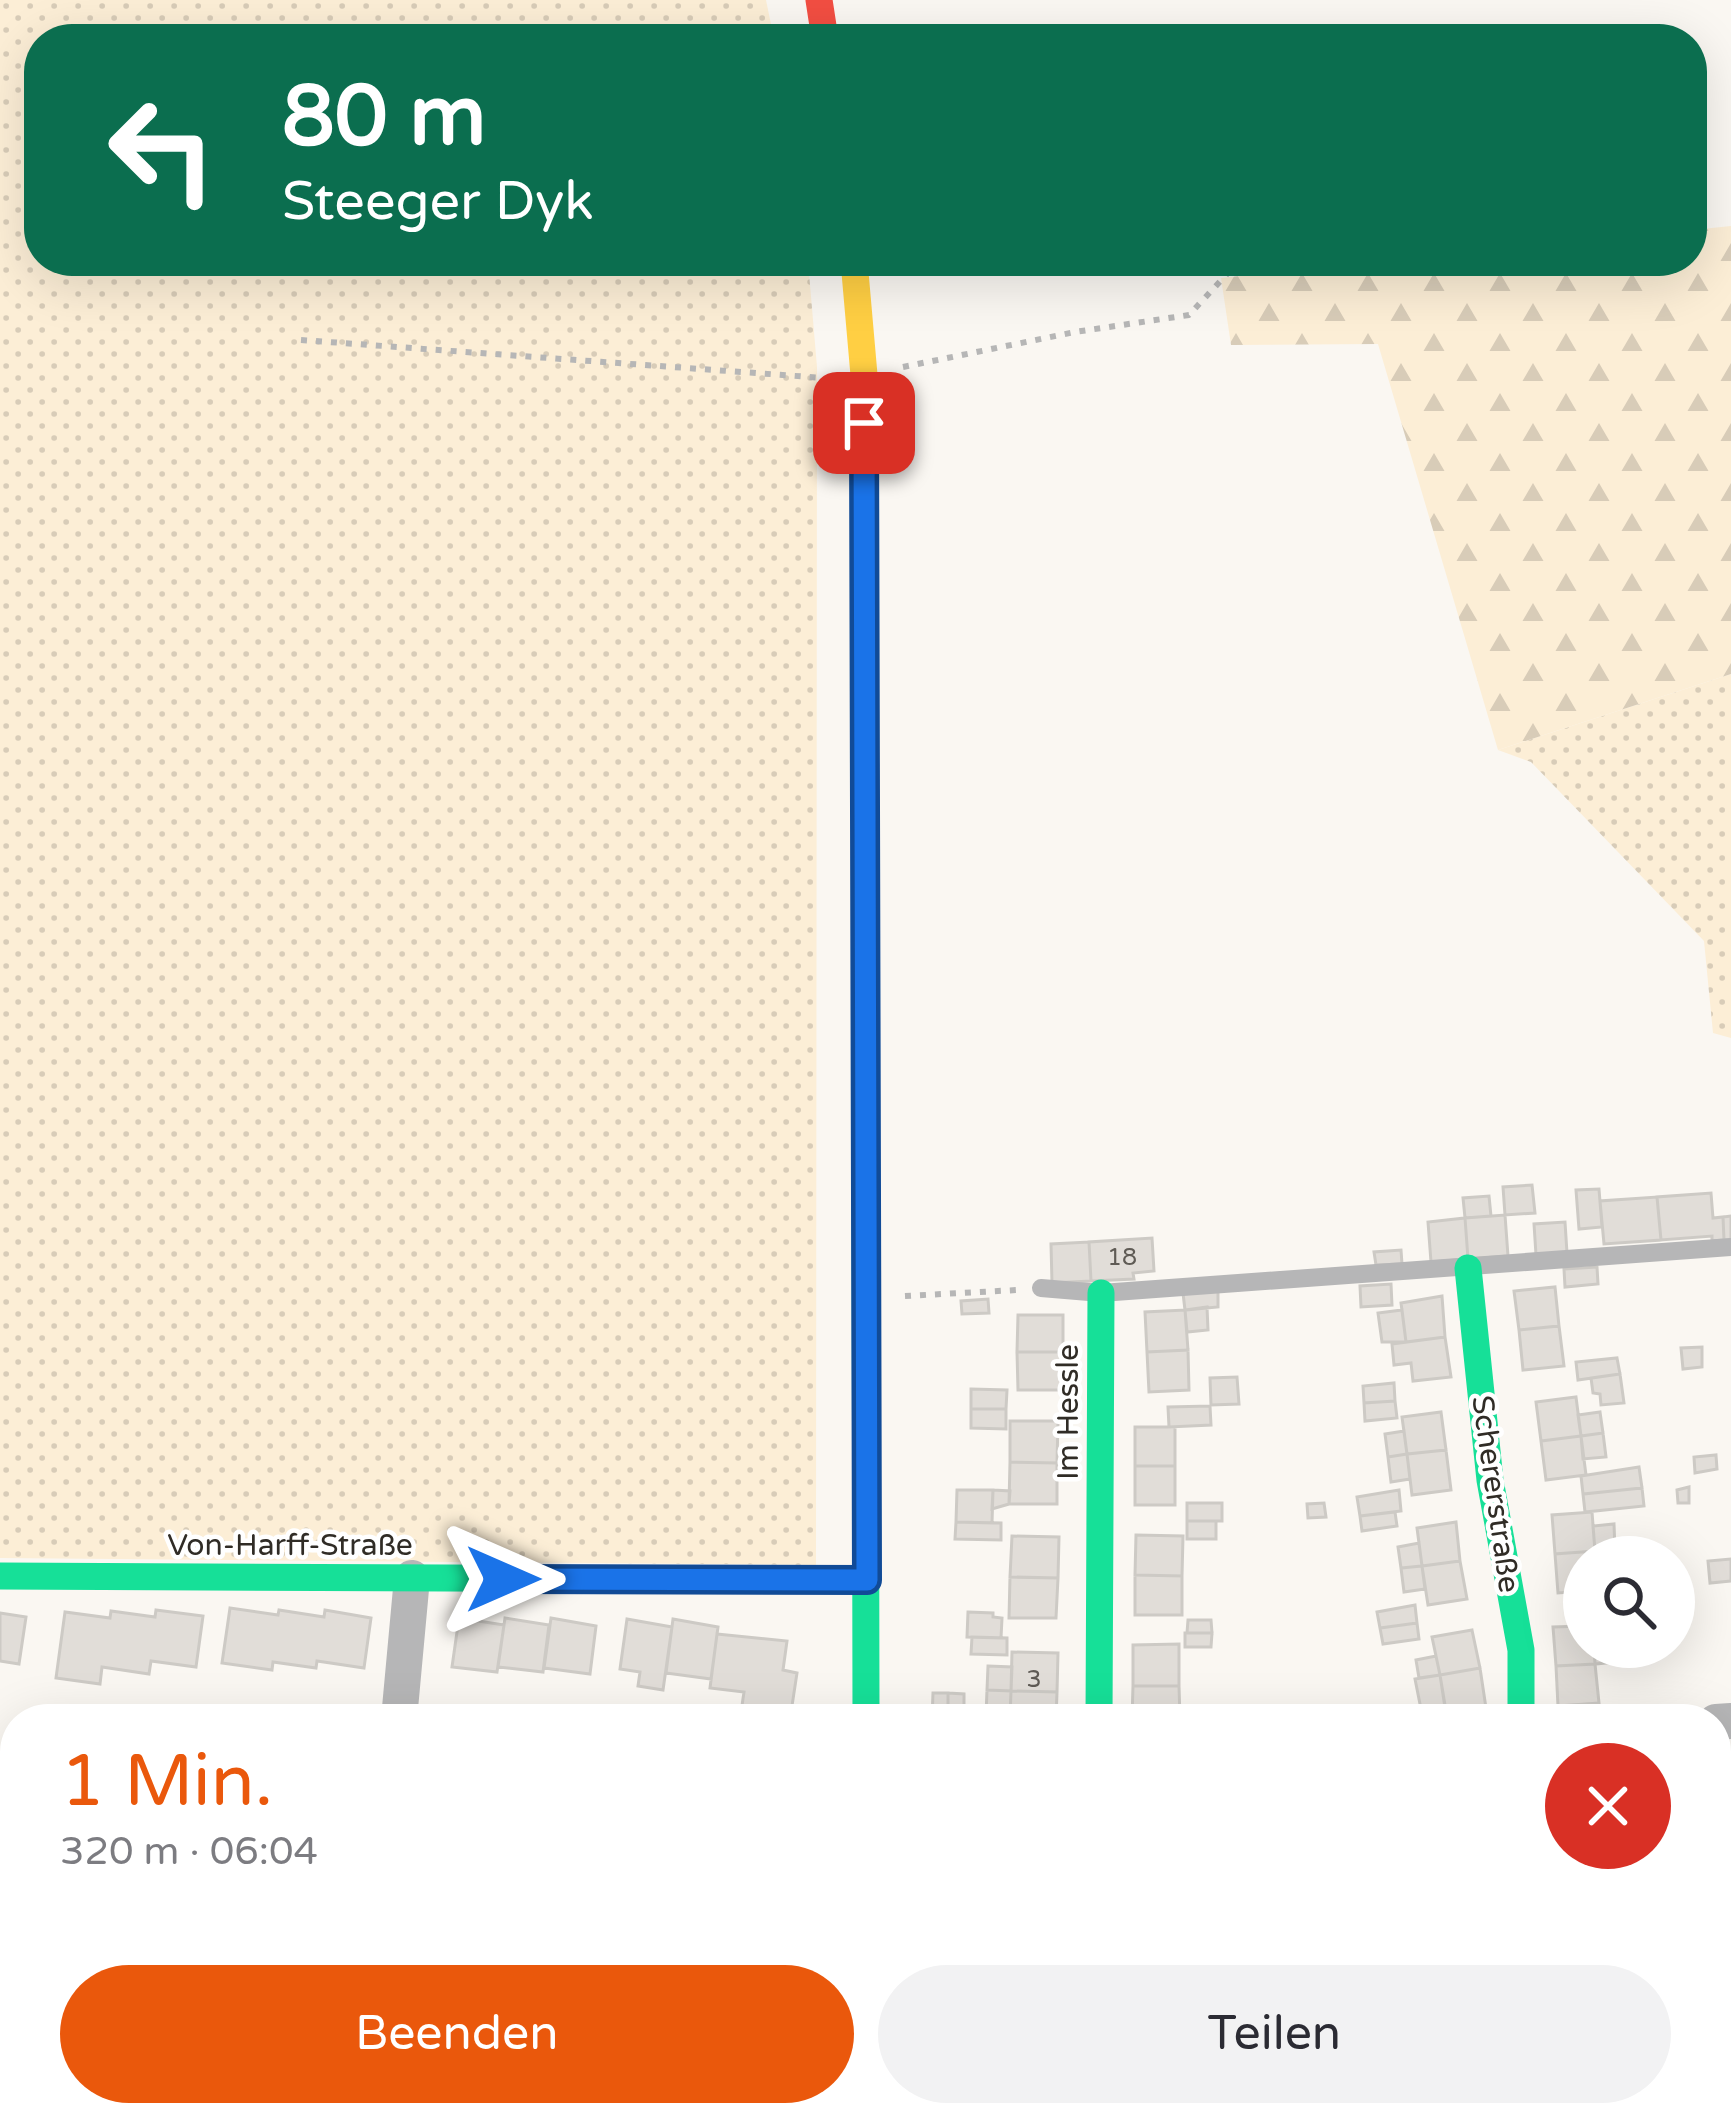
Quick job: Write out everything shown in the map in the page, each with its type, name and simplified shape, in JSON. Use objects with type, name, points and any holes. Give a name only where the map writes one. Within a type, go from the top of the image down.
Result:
[{"type":"street","points":[[855,276],[864,375],[866,1704]]},
{"type":"street","name":"Schererstraße","points":[[1468,1268],[1490,1480],[1521,1650],[1521,1704]]},
{"type":"street","name":"Im Hessle","points":[[1099,1704],[1101,1292]]},
{"type":"street","name":"Von-Harff-Straße","points":[[0,1576],[867,1580]]},
{"type":"street","points":[[400,1704],[412,1578]]},
{"type":"lane","points":[[1042,1288],[1101,1292],[1731,1247]]},
{"type":"path","points":[[302,340],[833,379],[1189,315],[1225,276]]},
{"type":"path","points":[[866,1296],[1042,1288]]},
{"type":"green space","points":[[0,0],[766,0],[771,24],[24,24],[24,276],[809,276],[817,367],[816,1565],[0,1558]]},
{"type":"green space","points":[[1731,226],[1731,674],[1498,750],[1378,344],[1231,345],[1221,278],[1707,276],[1707,228]]},
{"type":"green space","points":[[1731,674],[1731,1038],[1713,1033],[1704,941],[1531,762],[1498,750]]},
{"type":"building","points":[[1532,1185],[1535,1213],[1505,1215],[1503,1187]]},
{"type":"building","points":[[1599,1189],[1602,1227],[1579,1229],[1576,1190]]},
{"type":"building","points":[[1711,1193],[1713,1218],[1723,1217],[1724,1240],[1712,1241],[1712,1236],[1661,1240],[1657,1197]]},
{"type":"building","points":[[1489,1196],[1491,1216],[1465,1218],[1463,1198]]},
{"type":"building","points":[[1657,1197],[1661,1240],[1604,1244],[1600,1201]]},
{"type":"building","points":[[1505,1215],[1508,1256],[1468,1259],[1465,1218]]},
{"type":"building","points":[[1731,1216],[1731,1240],[1724,1240],[1723,1217]]},
{"type":"building","points":[[1465,1218],[1468,1259],[1431,1262],[1428,1222]]},
{"type":"building","points":[[1565,1222],[1567,1253],[1536,1255],[1534,1224]]},
{"type":"building","points":[[1152,1238],[1154,1271],[1133,1273],[1134,1279],[1091,1281],[1089,1242]]},
{"type":"building","points":[[1089,1242],[1091,1281],[1052,1283],[1051,1244]]},
{"type":"building","points":[[1401,1250],[1402,1264],[1376,1265],[1374,1252]]},
{"type":"building","points":[[1597,1267],[1598,1284],[1565,1287],[1564,1269]]},
{"type":"building","points":[[1391,1284],[1392,1305],[1361,1307],[1360,1286]]},
{"type":"building","points":[[1555,1287],[1559,1326],[1519,1330],[1514,1291]]},
{"type":"building","points":[[1218,1290],[1218,1307],[1185,1310],[1183,1293]]},
{"type":"building","points":[[1442,1296],[1445,1337],[1406,1342],[1401,1303]]},
{"type":"building","points":[[988,1299],[989,1313],[962,1314],[961,1301]]},
{"type":"building","points":[[1207,1307],[1208,1330],[1187,1332],[1185,1310]]},
{"type":"building","points":[[1185,1310],[1188,1350],[1147,1352],[1145,1312]]},
{"type":"building","points":[[1402,1310],[1406,1342],[1382,1342],[1378,1313]]},
{"type":"building","points":[[1018,1315],[1063,1315],[1063,1352],[1017,1352]]},
{"type":"building","points":[[1559,1326],[1564,1366],[1523,1370],[1519,1330]]},
{"type":"building","points":[[1445,1337],[1451,1377],[1413,1381],[1411,1363],[1394,1365],[1392,1344]]},
{"type":"building","points":[[1702,1347],[1702,1367],[1683,1369],[1681,1348]]},
{"type":"building","points":[[1188,1350],[1189,1390],[1149,1392],[1147,1352]]},
{"type":"building","points":[[1017,1352],[1063,1352],[1063,1390],[1018,1390]]},
{"type":"building","points":[[1617,1358],[1620,1374],[1578,1380],[1576,1362]]},
{"type":"building","points":[[1620,1374],[1624,1403],[1601,1405],[1591,1378]]},
{"type":"building","points":[[1237,1377],[1239,1404],[1211,1405],[1210,1378]]},
{"type":"building","points":[[1394,1383],[1395,1401],[1364,1403],[1363,1386]]},
{"type":"building","points":[[971,1389],[1007,1390],[1006,1409],[971,1409]]},
{"type":"building","points":[[1576,1397],[1581,1436],[1541,1441],[1536,1402]]},
{"type":"building","points":[[1395,1401],[1397,1418],[1365,1421],[1364,1403]]},
{"type":"building","points":[[1210,1406],[1211,1425],[1169,1427],[1168,1407]]},
{"type":"building","points":[[971,1409],[1006,1409],[1006,1429],[971,1428]]},
{"type":"building","points":[[1441,1412],[1446,1450],[1407,1454],[1402,1417]]},
{"type":"building","points":[[1600,1412],[1603,1433],[1581,1436],[1578,1415]]},
{"type":"building","points":[[1010,1421],[1058,1421],[1057,1463],[1010,1462]]},
{"type":"building","points":[[1135,1427],[1175,1427],[1175,1466],[1135,1466]]},
{"type":"building","points":[[1404,1431],[1407,1454],[1388,1457],[1385,1434]]},
{"type":"building","points":[[1603,1433],[1606,1457],[1583,1459],[1581,1436]]},
{"type":"building","points":[[1581,1436],[1586,1475],[1546,1480],[1541,1441]]},
{"type":"building","points":[[1446,1450],[1451,1490],[1412,1495],[1407,1454]]},
{"type":"building","points":[[1407,1454],[1410,1479],[1391,1482],[1388,1457]]},
{"type":"building","points":[[1716,1455],[1717,1469],[1695,1473],[1694,1457]]},
{"type":"building","points":[[1010,1462],[1057,1463],[1057,1504],[1009,1504]]},
{"type":"building","points":[[1135,1466],[1175,1466],[1175,1505],[1135,1505]]},
{"type":"building","points":[[1639,1467],[1642,1488],[1583,1494],[1581,1476]]},
{"type":"building","points":[[1689,1487],[1689,1503],[1678,1503],[1677,1490]]},
{"type":"building","points":[[1642,1488],[1644,1506],[1585,1512],[1583,1494]]},
{"type":"building","points":[[957,1490],[993,1490],[992,1523],[956,1522]]},
{"type":"building","points":[[993,1490],[1010,1491],[1009,1504],[992,1509]]},
{"type":"building","points":[[1399,1490],[1401,1511],[1360,1516],[1357,1497]]},
{"type":"building","points":[[1187,1503],[1222,1503],[1222,1521],[1187,1521]]},
{"type":"building","points":[[1324,1503],[1326,1517],[1308,1518],[1307,1504]]},
{"type":"building","points":[[1395,1512],[1397,1526],[1362,1531],[1360,1516]]},
{"type":"building","points":[[1592,1512],[1594,1536],[1563,1536],[1563,1553],[1555,1554],[1552,1515]]},
{"type":"building","points":[[1187,1521],[1216,1521],[1216,1539],[1187,1539]]},
{"type":"building","points":[[956,1522],[1001,1523],[1001,1540],[955,1539]]},
{"type":"building","points":[[1456,1522],[1460,1561],[1422,1566],[1417,1528]]},
{"type":"building","points":[[1614,1524],[1614,1536],[1594,1536],[1593,1526]]},
{"type":"building","points":[[1136,1535],[1183,1536],[1182,1576],[1135,1575]]},
{"type":"building","points":[[1012,1536],[1059,1537],[1058,1578],[1010,1577]]},
{"type":"building","points":[[1419,1543],[1422,1566],[1401,1568],[1398,1547]]},
{"type":"building","points":[[1563,1553],[1563,1593],[1558,1593],[1555,1554]]},
{"type":"building","points":[[1731,1559],[1731,1581],[1710,1583],[1708,1561]]},
{"type":"building","points":[[1460,1561],[1467,1599],[1428,1605],[1422,1566]]},
{"type":"building","points":[[1422,1566],[1425,1589],[1404,1592],[1401,1568]]},
{"type":"building","points":[[1135,1575],[1182,1576],[1182,1615],[1135,1615]]},
{"type":"building","points":[[1010,1577],[1058,1578],[1056,1618],[1009,1618]]},
{"type":"building","points":[[1415,1605],[1417,1623],[1380,1628],[1377,1612]]},
{"type":"building","points":[[230,1608],[324,1617],[325,1610],[371,1618],[364,1668],[317,1661],[316,1668],[273,1662],[272,1670],[222,1663]]},
{"type":"building","points":[[156,1610],[203,1616],[196,1667],[151,1661],[149,1674],[102,1667],[100,1684],[56,1678],[65,1612],[110,1618],[111,1611],[155,1617]]},
{"type":"building","points":[[968,1612],[1002,1618],[1001,1638],[967,1637]]},
{"type":"building","points":[[0,1613],[26,1617],[19,1664],[0,1661]]},
{"type":"building","points":[[459,1618],[504,1625],[497,1672],[452,1667]]},
{"type":"building","points":[[505,1618],[549,1625],[543,1672],[498,1667]]},
{"type":"building","points":[[551,1618],[596,1626],[590,1674],[544,1668]]},
{"type":"building","points":[[627,1619],[672,1627],[663,1690],[638,1686],[640,1672],[620,1669]]},
{"type":"building","points":[[673,1619],[718,1627],[711,1679],[666,1673]]},
{"type":"building","points":[[1188,1620],[1211,1620],[1212,1633],[1187,1633]]},
{"type":"building","points":[[1417,1623],[1419,1639],[1383,1644],[1380,1628]]},
{"type":"building","points":[[1553,1627],[1563,1627],[1563,1666],[1556,1666]]},
{"type":"building","points":[[1472,1630],[1480,1668],[1440,1675],[1432,1637]]},
{"type":"building","points":[[1185,1633],[1212,1633],[1211,1647],[1185,1647]]},
{"type":"building","points":[[717,1634],[787,1641],[783,1670],[797,1673],[792,1704],[742,1704],[744,1692],[710,1688]]},
{"type":"building","points":[[972,1637],[1007,1638],[1007,1655],[971,1654]]},
{"type":"building","points":[[1179,1644],[1179,1686],[1133,1686],[1133,1645]]},
{"type":"building","points":[[1012,1652],[1058,1653],[1057,1692],[1011,1691]]},
{"type":"building","points":[[1436,1656],[1440,1675],[1419,1678],[1416,1660]]},
{"type":"building","points":[[988,1666],[1012,1667],[1011,1691],[987,1690]]},
{"type":"building","points":[[1556,1666],[1595,1668],[1599,1703],[1558,1704]]},
{"type":"building","points":[[1480,1668],[1485,1704],[1444,1704],[1440,1675]]},
{"type":"building","points":[[1440,1675],[1445,1704],[1420,1704],[1415,1679]]},
{"type":"building","points":[[1133,1686],[1179,1686],[1180,1704],[1132,1704]]},
{"type":"building","points":[[987,1690],[1011,1691],[1010,1704],[986,1704]]},
{"type":"building","points":[[1011,1691],[1057,1692],[1057,1704],[1011,1704]]},
{"type":"building","points":[[933,1693],[948,1693],[948,1704],[933,1704]]},
{"type":"building","points":[[948,1693],[964,1694],[964,1704],[948,1704]]},
{"type":"traffic: fast","points":[[865,1133],[866,1704]]},
{"type":"traffic: fast","points":[[1468,1268],[1490,1480],[1521,1650],[1521,1704]]},
{"type":"traffic: fast","points":[[1099,1704],[1101,1293]]},
{"type":"traffic: fast","points":[[0,1576],[867,1580]]},
{"type":"traffic: slow","points":[[855,276],[864,375],[865,1133]]},
{"type":"traffic: jam","points":[[819,0],[823,24]]},
{"type":"route","points":[[503,1579],[867,1580],[864,423]]}]
